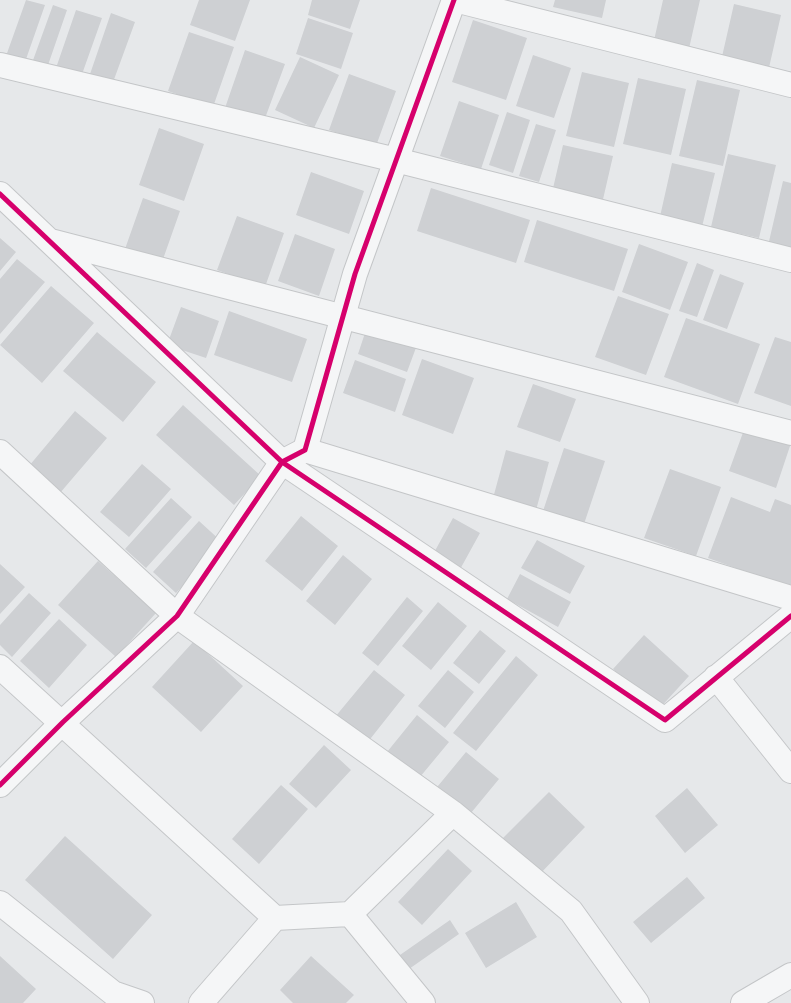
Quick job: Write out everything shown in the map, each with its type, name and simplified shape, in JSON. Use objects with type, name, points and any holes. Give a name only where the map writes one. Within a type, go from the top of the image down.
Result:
[{"type":"street","points":[[305,450],[355,274],[455,0],[791,85]]},
{"type":"street","points":[[0,65],[396,160],[791,260]]},
{"type":"street","points":[[0,194],[282,462],[665,720],[791,616]]},
{"type":"street","points":[[49,241],[791,433]]},
{"type":"street","points":[[0,785],[63,722],[177,616],[282,462],[305,450],[791,598]]},
{"type":"street","points":[[0,452],[177,616],[453,813],[571,911],[638,1003]]},
{"type":"street","points":[[0,667],[63,722],[275,918],[350,914],[453,813]]},
{"type":"street","points":[[716,677],[791,771]]},
{"type":"street","points":[[0,903],[113,993],[142,1003]]},
{"type":"street","points":[[350,914],[423,1003]]},
{"type":"street","points":[[201,1003],[275,918]]},
{"type":"street","points":[[743,1003],[791,974]]},
{"type":"building","points":[[26,0],[45,5],[25,62],[6,56]]},
{"type":"building","points":[[199,0],[250,0],[235,41],[190,25]]},
{"type":"building","points":[[312,0],[360,0],[350,29],[308,15]]},
{"type":"building","points":[[555,0],[606,0],[602,18],[553,7]]},
{"type":"building","points":[[663,0],[700,0],[688,53],[653,45]]},
{"type":"building","points":[[734,4],[781,15],[768,72],[721,61]]},
{"type":"building","points":[[53,5],[67,10],[47,68],[32,63]]},
{"type":"building","points":[[76,10],[102,18],[81,77],[56,68]]},
{"type":"building","points":[[111,13],[135,22],[112,85],[89,77]]},
{"type":"building","points":[[308,18],[353,33],[341,69],[296,54]]},
{"type":"building","points":[[473,20],[527,38],[506,100],[452,82]]},
{"type":"building","points":[[189,32],[234,47],[213,107],[168,91]]},
{"type":"building","points":[[245,50],[285,64],[264,121],[225,108]]},
{"type":"building","points":[[533,55],[571,68],[554,118],[516,106]]},
{"type":"building","points":[[300,57],[339,75],[314,128],[275,110]]},
{"type":"building","points":[[582,72],[629,83],[614,147],[566,136]]},
{"type":"building","points":[[349,74],[396,91],[376,146],[329,130]]},
{"type":"building","points":[[638,78],[686,89],[671,155],[623,144]]},
{"type":"building","points":[[697,80],[740,90],[723,166],[679,156]]},
{"type":"building","points":[[459,101],[499,115],[481,169],[440,156]]},
{"type":"building","points":[[507,112],[530,120],[513,173],[489,165]]},
{"type":"building","points":[[536,124],[556,130],[539,182],[519,176]]},
{"type":"building","points":[[159,128],[204,144],[184,201],[139,185]]},
{"type":"building","points":[[563,145],[613,156],[601,208],[551,197]]},
{"type":"building","points":[[728,154],[776,165],[759,238],[711,227]]},
{"type":"building","points":[[672,163],[715,173],[701,231],[659,221]]},
{"type":"building","points":[[311,172],[364,191],[349,234],[296,215]]},
{"type":"building","points":[[783,181],[791,183],[791,255],[767,250]]},
{"type":"building","points":[[431,188],[530,220],[516,263],[417,231]]},
{"type":"building","points":[[143,198],[180,211],[162,262],[125,249]]},
{"type":"building","points":[[237,216],[284,233],[265,287],[217,270]]},
{"type":"building","points":[[537,220],[628,249],[614,291],[524,262]]},
{"type":"building","points":[[295,234],[335,249],[319,296],[278,281]]},
{"type":"building","points":[[0,238],[16,252],[0,271]]},
{"type":"building","points":[[639,244],[688,262],[670,310],[622,292]]},
{"type":"building","points":[[17,259],[45,282],[0,334],[0,279]]},
{"type":"building","points":[[697,263],[714,270],[697,317],[679,311]]},
{"type":"building","points":[[720,274],[744,283],[727,329],[703,320]]},
{"type":"building","points":[[51,286],[94,323],[42,383],[0,345]]},
{"type":"building","points":[[618,296],[669,314],[646,375],[595,357]]},
{"type":"building","points":[[181,307],[219,321],[206,358],[167,345]]},
{"type":"building","points":[[229,311],[307,339],[292,382],[214,355]]},
{"type":"building","points":[[686,318],[760,344],[738,404],[664,377]]},
{"type":"building","points":[[367,327],[417,345],[407,372],[358,354]]},
{"type":"building","points":[[97,332],[156,382],[123,422],[63,371]]},
{"type":"building","points":[[775,337],[791,342],[791,406],[754,393]]},
{"type":"building","points":[[422,359],[474,378],[453,434],[402,415]]},
{"type":"building","points":[[355,360],[406,379],[395,412],[343,393]]},
{"type":"building","points":[[533,384],[576,399],[560,442],[517,427]]},
{"type":"building","points":[[183,405],[261,476],[234,505],[156,435]]},
{"type":"building","points":[[75,411],[107,438],[60,493],[29,466]]},
{"type":"building","points":[[745,427],[791,443],[776,488],[729,471]]},
{"type":"building","points":[[564,448],[605,461],[584,524],[543,511]]},
{"type":"building","points":[[506,450],[549,462],[535,514],[492,502]]},
{"type":"building","points":[[142,464],[171,489],[129,537],[100,512]]},
{"type":"building","points":[[670,469],[721,487],[696,556],[644,538]]},
{"type":"building","points":[[731,497],[770,512],[775,499],[791,505],[791,588],[708,558]]},
{"type":"building","points":[[171,498],[192,517],[146,568],[125,549]]},
{"type":"building","points":[[301,516],[338,546],[302,591],[265,561]]},
{"type":"building","points":[[453,518],[480,533],[458,573],[431,558]]},
{"type":"building","points":[[199,521],[222,542],[176,593],[153,572]]},
{"type":"building","points":[[537,540],[585,566],[570,594],[521,568]]},
{"type":"building","points":[[343,555],[372,579],[335,625],[306,601]]},
{"type":"building","points":[[98,561],[156,613],[116,657],[58,605]]},
{"type":"building","points":[[0,564],[25,587],[0,614]]},
{"type":"building","points":[[520,574],[571,602],[558,627],[507,599]]},
{"type":"building","points":[[29,593],[51,613],[12,657],[0,645],[0,625]]},
{"type":"building","points":[[407,597],[423,611],[378,666],[362,653]]},
{"type":"building","points":[[438,602],[467,626],[431,670],[402,646]]},
{"type":"building","points":[[59,619],[87,645],[49,688],[20,661]]},
{"type":"building","points":[[480,630],[506,651],[479,684],[453,663]]},
{"type":"building","points":[[644,635],[689,676],[658,710],[613,669]]},
{"type":"building","points":[[194,641],[243,686],[201,732],[152,687]]},
{"type":"building","points":[[516,656],[538,675],[476,751],[453,733]]},
{"type":"building","points":[[374,670],[405,695],[367,743],[335,717]]},
{"type":"building","points":[[448,670],[474,692],[445,728],[418,706]]},
{"type":"building","points":[[417,715],[449,742],[415,783],[383,757]]},
{"type":"building","points":[[324,745],[351,770],[316,808],[289,784]]},
{"type":"building","points":[[466,752],[499,779],[466,819],[433,792]]},
{"type":"building","points":[[281,785],[308,809],[259,864],[232,839]]},
{"type":"building","points":[[687,788],[718,825],[685,853],[655,816]]},
{"type":"building","points":[[549,792],[585,827],[538,876],[501,840]]},
{"type":"building","points":[[65,836],[152,915],[113,959],[25,880]]},
{"type":"building","points":[[448,849],[472,871],[422,925],[398,902]]},
{"type":"building","points":[[687,877],[705,898],[651,943],[633,922]]},
{"type":"building","points":[[516,902],[537,937],[486,968],[465,933]]},
{"type":"building","points":[[450,920],[459,934],[409,969],[400,955]]},
{"type":"building","points":[[0,956],[36,989],[23,1003],[0,1003]]},
{"type":"building","points":[[311,956],[354,995],[346,1003],[293,1003],[280,990]]},
{"type":"cycle path","points":[[0,785],[63,722],[177,616],[282,462],[305,450],[355,274],[454,0]]},
{"type":"cycle path","points":[[0,194],[282,462],[665,720],[791,616]]}]
